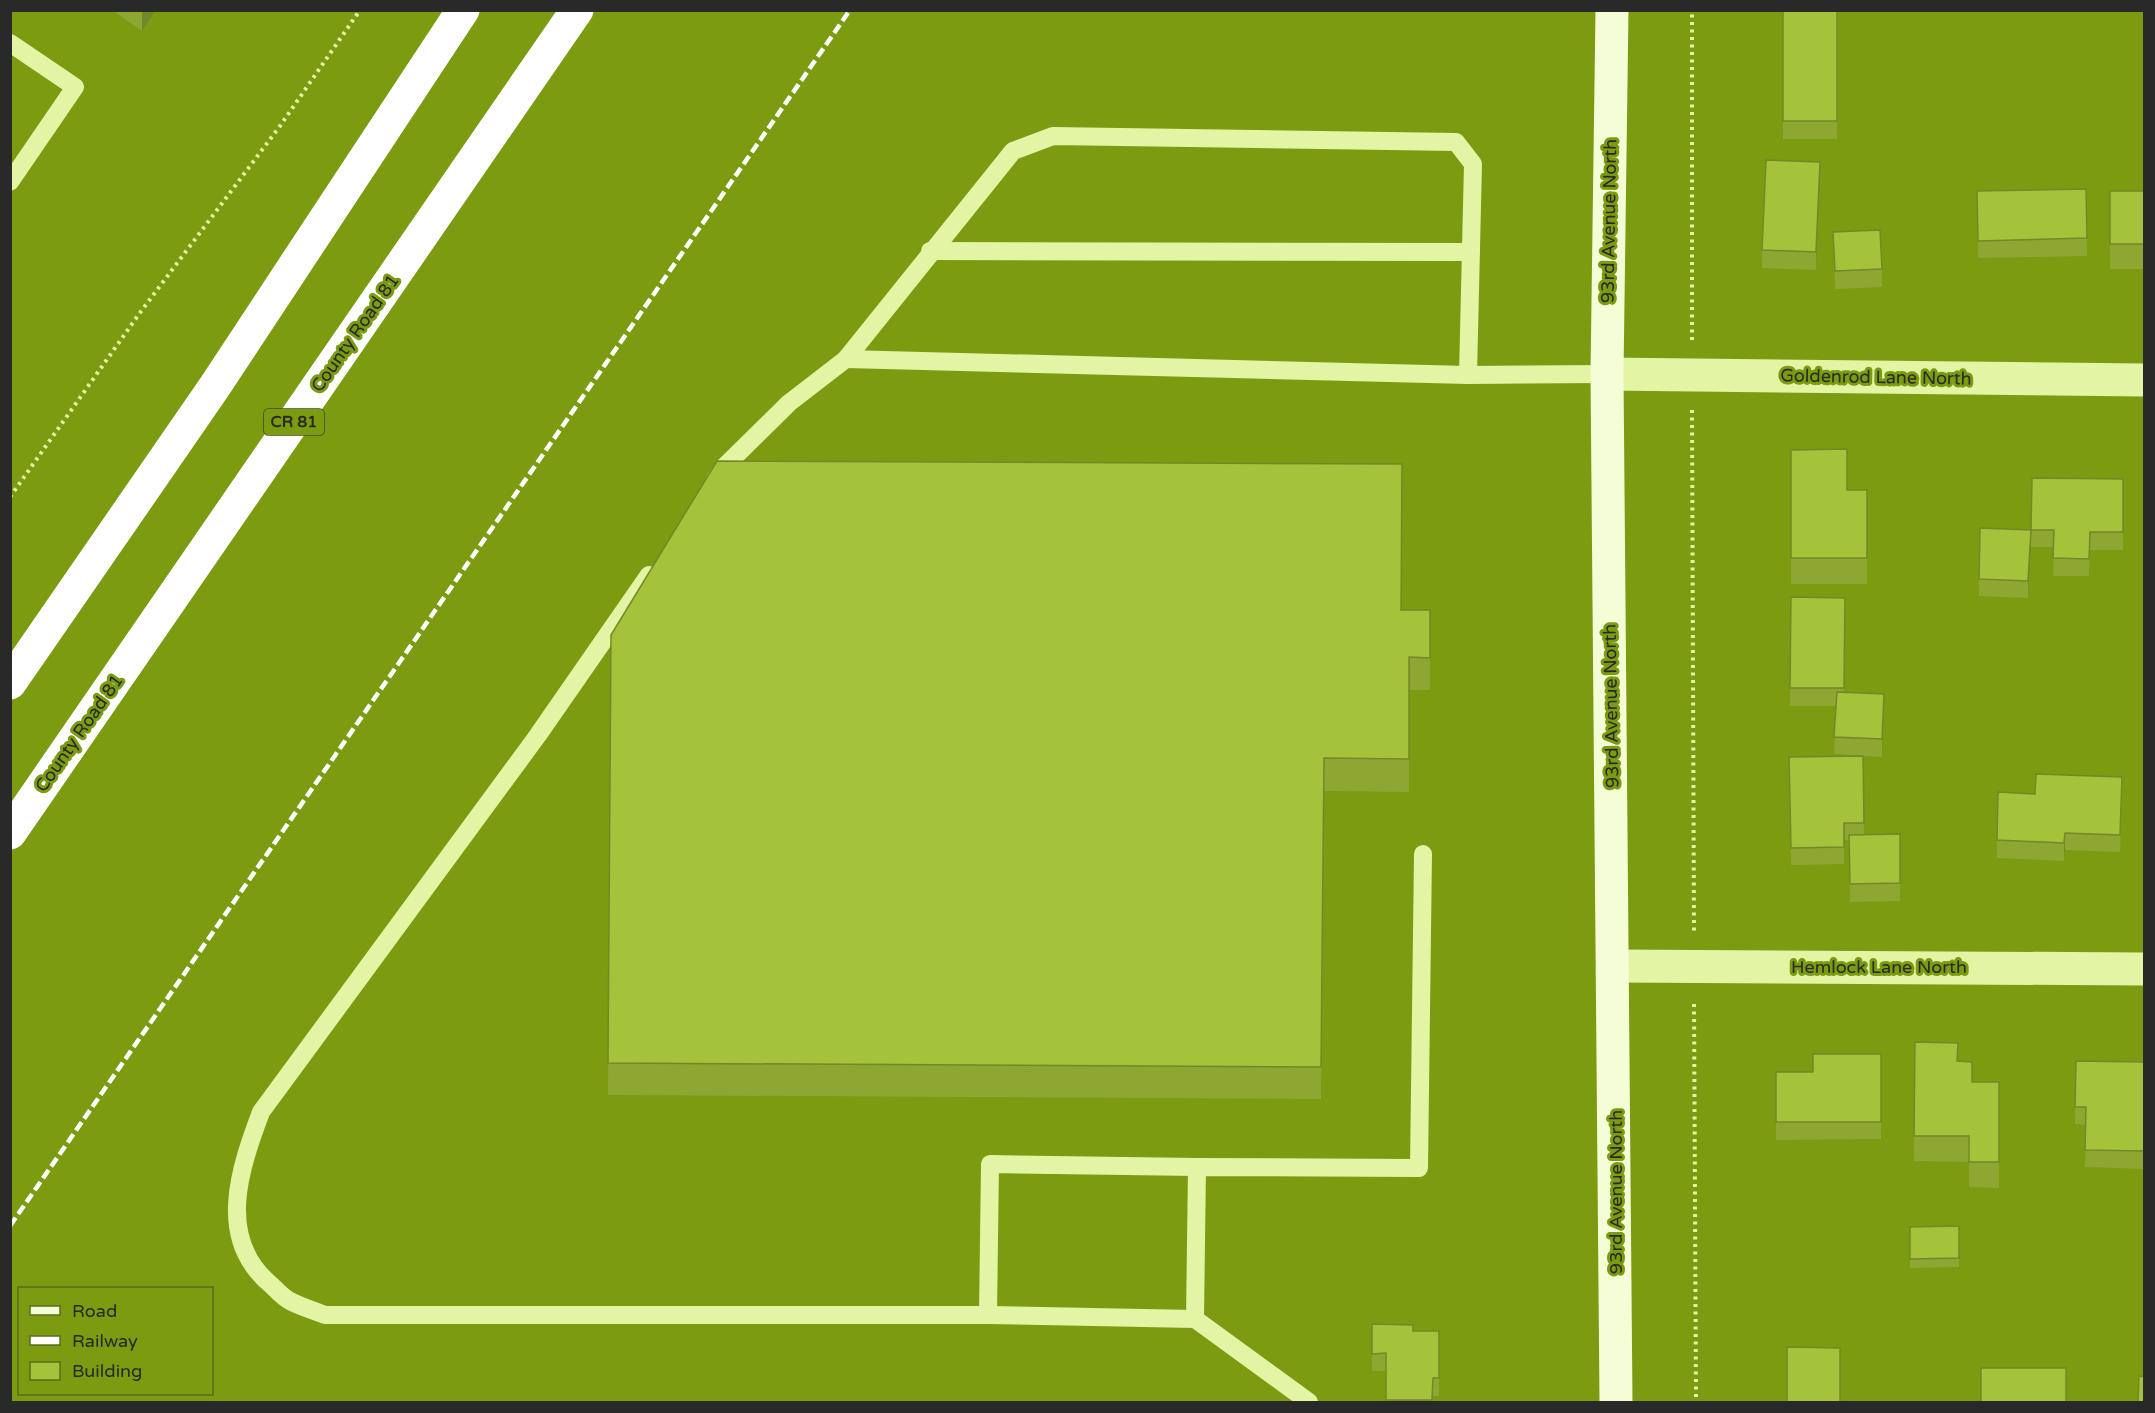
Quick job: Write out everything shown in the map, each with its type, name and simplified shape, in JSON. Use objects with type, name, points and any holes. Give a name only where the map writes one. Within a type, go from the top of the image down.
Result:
[{"type":"highway","points":[[10,683],[215,386],[463,10]]},
{"type":"highway","name":"County Road 81","points":[[10,833],[578,10]]},
{"type":"street","name":"93rd Avenue North","points":[[1612,10],[1607,374],[1617,1402]]},
{"type":"street","name":"Goldenrod Lane North","points":[[1607,374],[2145,380]]},
{"type":"street","name":"Hemlock Lane North","points":[[1614,966],[2145,969]]},
{"type":"lane","points":[[10,43],[75,87],[10,182]]},
{"type":"lane","points":[[703,497],[723,468],[789,403],[846,360],[930,251],[1013,151],[1053,136],[1456,142],[1473,164],[1468,375]]},
{"type":"lane","points":[[930,251],[1471,252]]},
{"type":"lane","points":[[846,360],[1468,375],[1607,374]]},
{"type":"lane","points":[[657,563],[538,735],[261,1112],[244,1158],[236,1204],[240,1243],[260,1275],[289,1301],[325,1315],[988,1315],[1195,1319],[1309,1402]]},
{"type":"lane","points":[[988,1315],[990,1164],[1419,1168],[1423,854]]},
{"type":"lane","points":[[1195,1319],[1197,1167]]},
{"type":"path","points":[[10,497],[139,314],[280,126],[360,10]]},
{"type":"path","points":[[1692,10],[1696,1402]]},
{"type":"building","points":[[1783,10],[1837,10],[1837,121],[1783,121]]},
{"type":"building","points":[[1766,160],[1820,162],[1816,252],[1762,250]]},
{"type":"building","points":[[2086,189],[2087,238],[1978,241],[1977,191]]},
{"type":"building","points":[[2110,191],[2145,191],[2145,244],[2110,244]]},
{"type":"building","points":[[1880,230],[1882,269],[1835,271],[1833,232]]},
{"type":"building","points":[[1847,449],[1847,490],[1867,490],[1867,558],[1791,558],[1791,450]]},
{"type":"building","points":[[717,461],[1402,464],[1401,610],[1430,610],[1430,658],[1409,657],[1409,759],[1324,758],[1321,1067],[608,1063],[611,635]]},
{"type":"building","points":[[2032,478],[2123,479],[2123,532],[2090,532],[2089,559],[2053,558],[2054,530],[2031,530]]},
{"type":"building","points":[[1980,528],[2031,530],[2028,581],[1979,579]]},
{"type":"building","points":[[1791,597],[1845,598],[1844,688],[1790,688]]},
{"type":"building","points":[[1837,692],[1884,694],[1882,739],[1834,737]]},
{"type":"building","points":[[1863,756],[1864,823],[1844,823],[1844,847],[1791,848],[1789,757]]},
{"type":"building","points":[[2036,774],[2122,777],[2120,835],[2065,833],[2064,843],[1997,840],[1998,792],[2035,794]]},
{"type":"building","points":[[1900,834],[1900,883],[1850,884],[1849,835]]},
{"type":"building","points":[[1915,1042],[1958,1043],[1957,1061],[1972,1062],[1972,1082],[1999,1082],[1999,1162],[1969,1162],[1969,1136],[1914,1136]]},
{"type":"building","points":[[1813,1054],[1881,1054],[1881,1122],[1776,1122],[1776,1072],[1813,1072]]},
{"type":"building","points":[[2076,1061],[2145,1062],[2145,1151],[2085,1150],[2086,1107],[2075,1107]]},
{"type":"building","points":[[1959,1226],[1959,1258],[1910,1259],[1910,1227]]},
{"type":"building","points":[[1372,1324],[1413,1325],[1413,1331],[1439,1331],[1439,1378],[1433,1378],[1432,1400],[1386,1400],[1386,1353],[1372,1354]]},
{"type":"building","points":[[1787,1347],[1840,1348],[1840,1402],[1787,1402]]},
{"type":"building","points":[[1981,1368],[2066,1368],[2066,1402],[1981,1402]]},
{"type":"building","points":[[2139,1376],[2145,1377],[2145,1402],[2138,1402]]},
{"type":"railway","points":[[10,1226],[850,10]]}]
